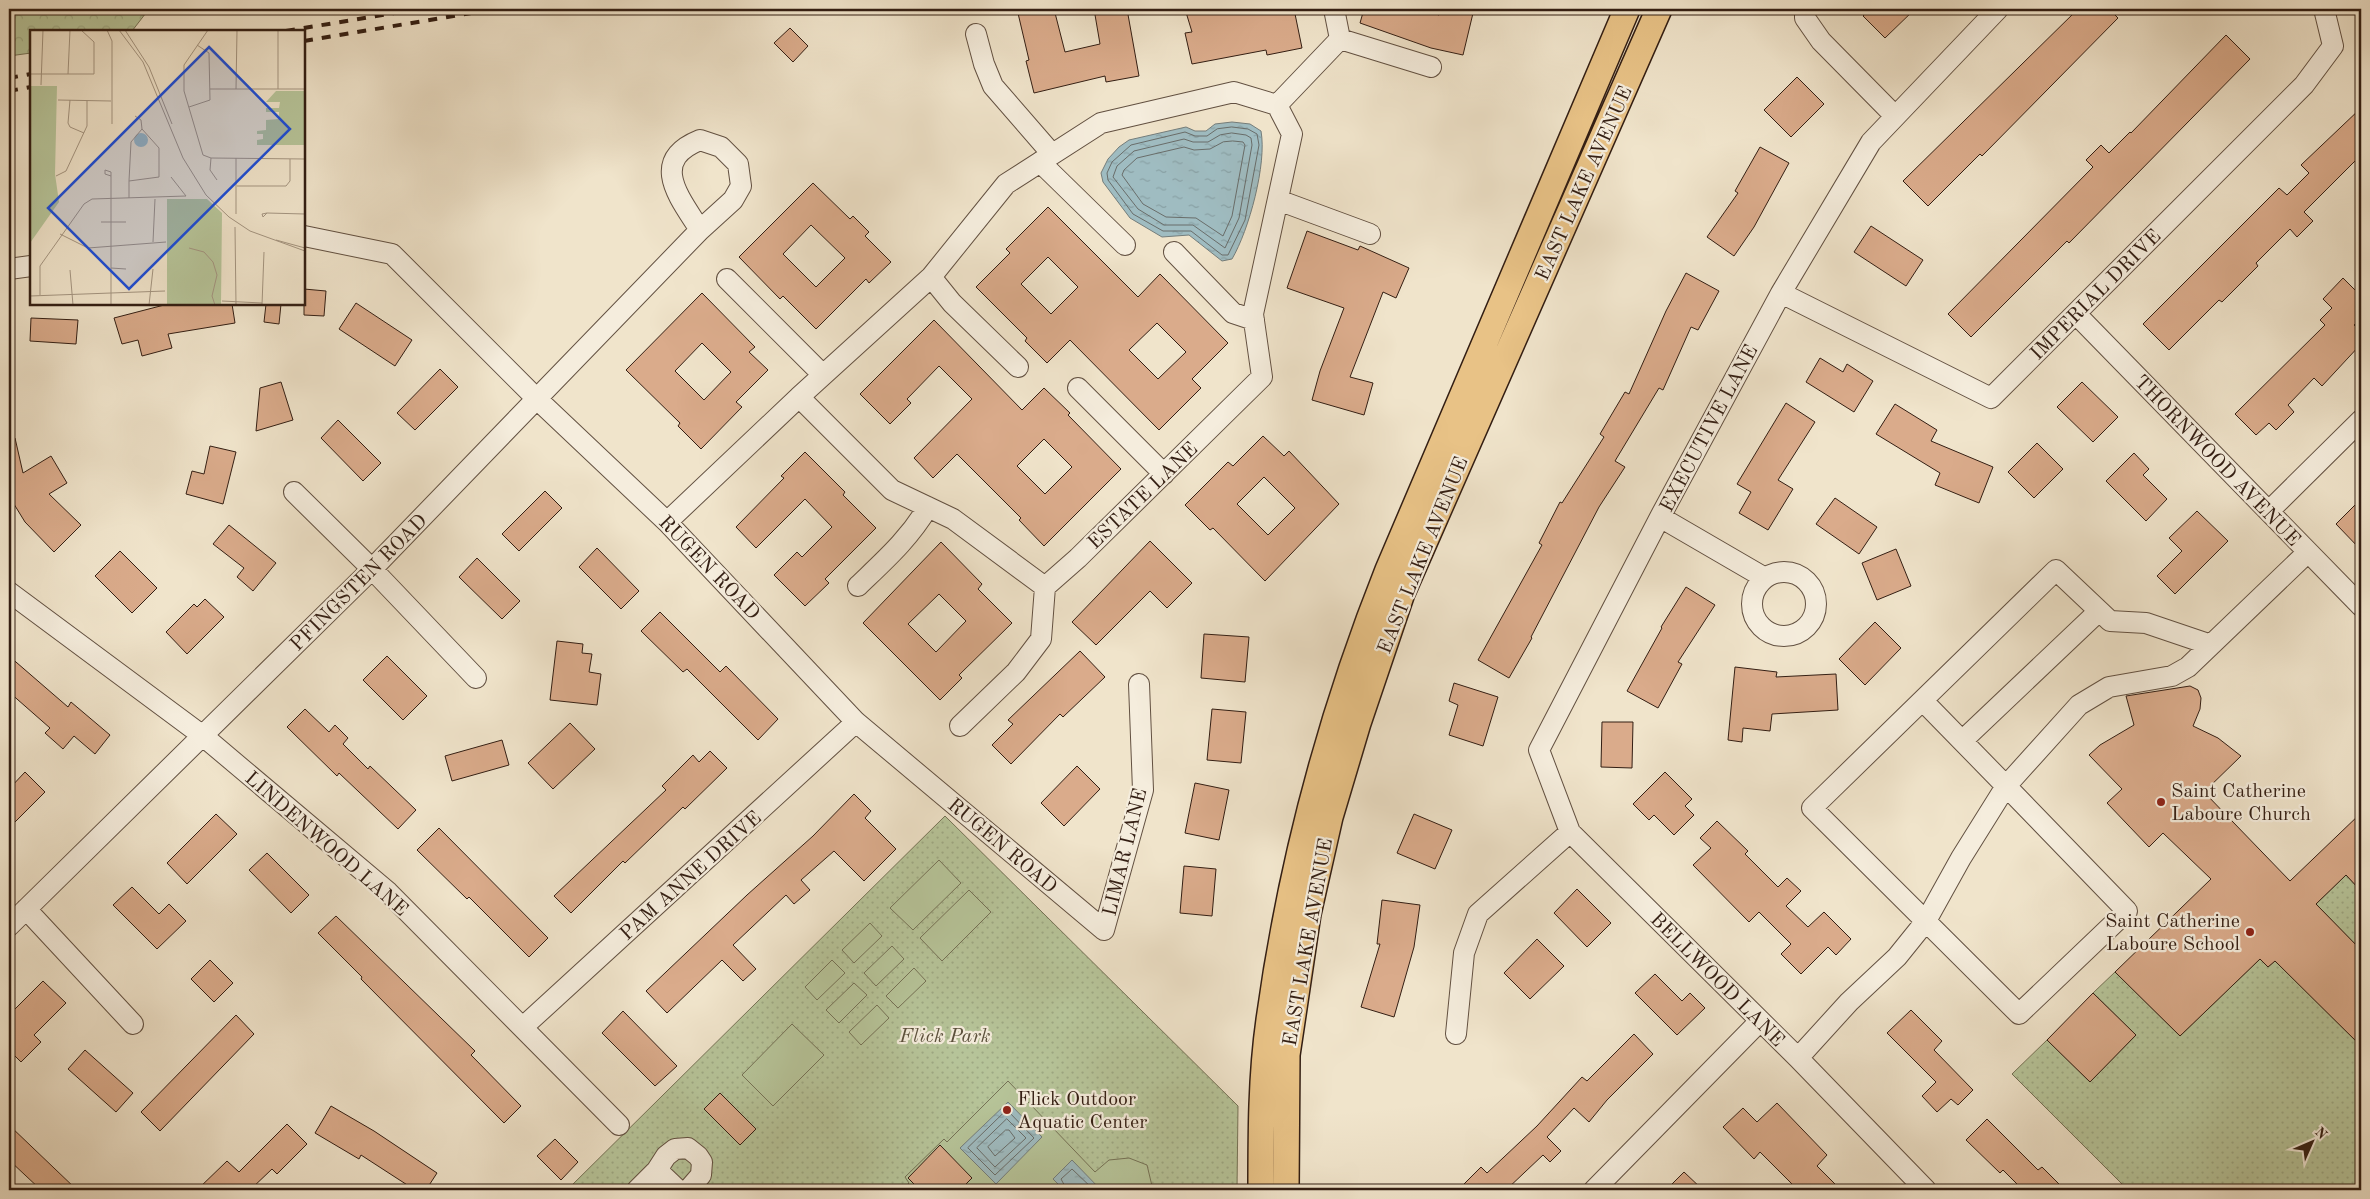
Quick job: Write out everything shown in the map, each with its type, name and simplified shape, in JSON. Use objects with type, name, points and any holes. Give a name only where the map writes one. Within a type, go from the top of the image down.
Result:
[{"type":"main road","name":"EAST LAKE AVENUE","points":[[1261,1190],[1265,1068],[1269,1020],[1304,834],[1343,694],[1367,622],[1388,570],[1627,9]]},
{"type":"main road","name":"EAST LAKE AVENUE","points":[[1286,1190],[1287,1055],[1308,914],[1330,817],[1358,723],[1402,593],[1659,9]]},
{"type":"street","points":[[1334,9],[1340,39]]},
{"type":"street","points":[[1805,9],[1805,18],[1821,41],[1895,116]]},
{"type":"street","name":"EXECUTIVE LANE","points":[[1539,750],[1660,517],[1781,292],[1871,142],[1998,9]]},
{"type":"street","name":"IMPERIAL DRIVE","points":[[1781,292],[1991,398],[2304,85],[2333,46],[2324,9]]},
{"type":"street","points":[[976,34],[984,64],[994,86],[1046,158],[1125,244]]},
{"type":"street","points":[[1340,39],[1431,67]]},
{"type":"street","points":[[667,522],[799,396],[931,277],[1006,184],[1101,124],[1234,92],[1277,106],[1340,39]]},
{"type":"street","name":"ESTATE LANE","points":[[1044,586],[1078,558],[1262,377],[1253,314],[1292,134],[1277,106]]},
{"type":"street","points":[[1278,200],[1370,234]]},
{"type":"street","name":"PFINGSTEN ROAD","points":[[9,926],[372,569],[538,400],[700,230]]},
{"type":"street","name":"RUGEN ROAD","points":[[305,236],[392,254],[538,400],[667,522],[856,722],[1104,930]]},
{"type":"street","points":[[1174,252],[1233,313],[1254,320]]},
{"type":"street","points":[[9,269],[30,266]]},
{"type":"street","points":[[931,277],[952,303],[1018,367]]},
{"type":"street","points":[[727,279],[823,376]]},
{"type":"street","name":"THORNWOOD AVENUE","points":[[2076,314],[2361,606]]},
{"type":"street","points":[[1078,388],[1164,474]]},
{"type":"street","points":[[799,396],[892,490],[953,518],[1044,586],[1041,639],[1016,672],[960,726]]},
{"type":"street","points":[[2269,511],[2361,420]]},
{"type":"street","points":[[294,492],[372,569],[476,678]]},
{"type":"street","points":[[858,586],[914,531],[928,507]]},
{"type":"street","points":[[1660,517],[1765,578]]},
{"type":"street","points":[[1798,1058],[1849,1002],[1897,957],[1926,921],[1961,858],[2006,786],[2079,705],[2109,688],[2172,676],[2188,667],[2308,552]]},
{"type":"street","points":[[1922,700],[2127,912],[2019,1014],[1812,808],[1922,700],[2056,570],[2110,621],[2146,624],[2211,645]]},
{"type":"street","name":"LINDENWOOD LANE","points":[[9,592],[203,736],[388,892],[619,1125]]},
{"type":"street","points":[[1962,741],[2099,611]]},
{"type":"street","name":"LIMAR LANE","points":[[1104,930],[1143,790],[1139,684]]},
{"type":"street","name":"PAM ANNE DRIVE","points":[[523,1027],[856,722]]},
{"type":"street","name":"BELLWOOD LANE","points":[[1539,750],[1570,832],[1798,1058],[1926,1190]]},
{"type":"street","points":[[1456,1034],[1464,953],[1478,914],[1570,832]]},
{"type":"street","points":[[26,909],[133,1024]]},
{"type":"street","points":[[1594,1190],[1760,1021]]},
{"type":"street","points":[[637,1190],[657,1170],[666,1156],[675,1149],[688,1148],[694,1151],[702,1162],[702,1168],[697,1181],[688,1190]]},
{"type":"street","points":[[657,1170],[678,1190]]},
{"type":"green space","points":[[9,9],[149,9],[133,30],[30,30],[30,53],[9,56]]},
{"type":"green space","name":"Flick Park","points":[[945,816],[1238,1106],[1237,1190],[567,1190]]},
{"type":"green space","points":[[939,860],[961,883],[913,930],[890,908]]},
{"type":"green space","points":[[2346,875],[2361,891],[2361,950],[2316,904]]},
{"type":"green space","points":[[969,890],[991,912],[942,961],[920,938]]},
{"type":"green space","points":[[870,923],[882,936],[854,963],[842,950]]},
{"type":"green space","points":[[892,946],[904,959],[876,986],[864,973]]},
{"type":"green space","points":[[2260,959],[2268,967],[2275,961],[2361,1046],[2361,1190],[2128,1190],[2012,1074],[2047,1040],[2090,1082],[2136,1035],[2093,993],[2115,972],[2180,1036]]},
{"type":"green space","points":[[832,960],[845,973],[817,1000],[805,987]]},
{"type":"green space","points":[[914,968],[926,981],[898,1008],[886,996]]},
{"type":"green space","points":[[854,983],[867,995],[839,1023],[826,1010]]},
{"type":"green space","points":[[877,1005],[889,1018],[861,1045],[849,1032]]},
{"type":"green space","points":[[792,1024],[824,1055],[773,1106],[742,1075]]},
{"type":"green space","name":"Flick Outdoor Aquatic Center","points":[[1008,1081],[1095,1172],[1109,1160],[1129,1158],[1147,1165],[1153,1190],[901,1190],[909,1183],[905,1177],[944,1139],[947,1142]]},
{"type":"water","points":[[1232,122],[1250,124],[1261,131],[1262,145],[1255,197],[1245,231],[1232,259],[1222,261],[1189,235],[1162,237],[1130,218],[1103,182],[1101,173],[1108,159],[1119,147],[1129,140],[1186,127],[1195,131],[1206,131],[1215,124]]},
{"type":"water","points":[[1008,1102],[1042,1137],[996,1184],[960,1148]]},
{"type":"water","points":[[1072,1160],[1101,1190],[1064,1190],[1053,1179]]},
{"type":"building","points":[[1017,9],[1054,9],[1065,52],[1100,44],[1094,9],[1127,9],[1139,76],[1106,82],[1105,76],[1034,93],[1026,61],[1029,60]]},
{"type":"building","points":[[1185,9],[1294,9],[1302,48],[1267,55],[1266,50],[1192,64],[1185,33],[1192,32]]},
{"type":"building","points":[[1364,9],[1420,9],[1439,15],[1440,9],[1474,9],[1463,55],[1431,48],[1360,23]]},
{"type":"building","points":[[1870,9],[1915,9],[1885,38],[1863,16]]},
{"type":"building","points":[[2078,9],[2109,9],[2118,18],[1982,156],[1980,154],[1928,206],[1903,181]]},
{"type":"building","points":[[790,28],[808,46],[793,62],[774,43]]},
{"type":"building","points":[[2226,35],[2250,59],[2069,243],[2067,241],[1971,337],[1948,314],[2093,167],[2086,160],[2101,145],[2109,153],[2131,133]]},
{"type":"building","points":[[1797,77],[1824,104],[1791,137],[1764,110]]},
{"type":"building","points":[[2361,108],[2361,155],[2304,212],[2313,221],[2297,237],[2290,229],[2256,263],[2258,266],[2222,302],[2219,300],[2169,350],[2143,324],[2279,188],[2287,195],[2309,173],[2301,165]]},
{"type":"building","points":[[1760,147],[1789,163],[1754,227],[1734,256],[1707,237],[1738,193],[1735,191]]},
{"type":"building","points":[[813,183],[850,219],[853,216],[869,232],[865,236],[891,262],[869,283],[866,279],[816,329],[783,296],[780,299],[739,257]],"holes":[[[811,225],[845,258],[816,287],[783,254]]]},
{"type":"building","points":[[1048,207],[1138,297],[1160,274],[1228,343],[1192,379],[1201,388],[1159,430],[1070,340],[1047,363],[1025,341],[1027,338],[976,287],[1010,253],[1006,249]],"holes":[[[1048,257],[1078,287],[1051,314],[1021,284]],[[1157,323],[1186,352],[1158,379],[1129,350]]]},
{"type":"building","points":[[1871,226],[1923,260],[1906,286],[1854,252]]},
{"type":"building","points":[[1307,231],[1358,250],[1360,246],[1409,268],[1396,298],[1383,292],[1350,377],[1373,383],[1364,415],[1312,400],[1320,371],[1344,308],[1287,288]]},
{"type":"building","points":[[1686,273],[1719,291],[1698,330],[1691,327],[1663,390],[1659,388],[1615,461],[1625,467],[1599,507],[1532,638],[1509,678],[1478,660],[1542,545],[1539,543],[1560,502],[1562,503],[1604,437],[1600,434],[1625,392],[1629,394],[1666,311]]},
{"type":"building","points":[[2343,278],[2361,296],[2361,318],[2354,325],[2361,332],[2361,344],[2322,386],[2314,378],[2288,405],[2294,412],[2276,430],[2269,423],[2256,435],[2235,414],[2325,325],[2320,320],[2332,308],[2323,299]]},
{"type":"building","points":[[305,289],[326,291],[324,316],[304,315]]},
{"type":"building","points":[[702,293],[755,347],[749,352],[768,370],[736,402],[742,407],[701,449],[678,426],[680,423],[626,370]],"holes":[[[702,343],[731,372],[704,400],[675,371]]]},
{"type":"building","points":[[356,303],[412,340],[395,366],[339,329]]},
{"type":"building","points":[[164,305],[232,305],[235,323],[168,334],[172,348],[142,356],[138,340],[122,344],[114,318]]},
{"type":"building","points":[[266,305],[281,305],[279,324],[264,322]]},
{"type":"building","points":[[31,318],[78,320],[76,344],[30,341]]},
{"type":"building","points":[[934,320],[1022,410],[1044,388],[1070,413],[1068,415],[1121,469],[1044,546],[1019,520],[1021,518],[957,454],[933,478],[914,458],[972,399],[939,366],[907,399],[911,403],[890,424],[860,394]],"holes":[[[1044,439],[1072,467],[1045,494],[1017,466]]]},
{"type":"building","points":[[1820,358],[1843,372],[1847,364],[1873,381],[1854,412],[1806,382]]},
{"type":"building","points":[[440,369],[458,387],[415,430],[397,413]]},
{"type":"building","points":[[281,382],[293,420],[256,431],[260,388]]},
{"type":"building","points":[[2082,382],[2118,417],[2093,442],[2057,407]]},
{"type":"building","points":[[1786,403],[1815,422],[1778,480],[1793,489],[1768,530],[1739,513],[1751,492],[1737,484]]},
{"type":"building","points":[[1895,404],[1937,430],[1931,441],[1993,467],[1979,503],[1935,485],[1940,473],[1876,434]]},
{"type":"building","points":[[338,420],[381,463],[363,481],[321,438]]},
{"type":"building","points":[[1263,436],[1284,456],[1289,451],[1339,504],[1265,581],[1213,528],[1210,530],[1185,505],[1228,462],[1233,466]],"holes":[[[1264,477],[1295,508],[1268,535],[1237,504]]]},
{"type":"building","points":[[15,438],[23,473],[51,456],[67,483],[49,494],[81,525],[54,552],[25,522],[9,496],[9,439]]},
{"type":"building","points":[[2037,443],[2063,469],[2034,498],[2008,472]]},
{"type":"building","points":[[210,446],[236,452],[223,504],[186,494],[192,471],[204,474]]},
{"type":"building","points":[[805,452],[845,492],[843,495],[876,528],[825,579],[829,583],[805,606],[774,575],[797,552],[802,557],[832,527],[805,499],[756,548],[736,527],[784,478],[781,476]]},
{"type":"building","points":[[2134,453],[2149,469],[2143,475],[2167,499],[2146,521],[2106,481]]},
{"type":"building","points":[[545,491],[562,508],[519,551],[502,534]]},
{"type":"building","points":[[1835,498],[1877,527],[1859,554],[1816,524]]},
{"type":"building","points":[[2361,499],[2361,550],[2336,524]]},
{"type":"building","points":[[2197,511],[2228,541],[2175,594],[2157,576],[2182,551],[2169,538]]},
{"type":"building","points":[[229,525],[276,563],[253,591],[237,577],[244,568],[213,544]]},
{"type":"building","points":[[1150,541],[1192,583],[1167,608],[1150,591],[1096,645],[1072,622]]},
{"type":"building","points":[[941,542],[982,584],[978,589],[1012,623],[959,675],[962,678],[940,700],[863,623]],"holes":[[[939,594],[966,621],[936,652],[908,624]]]},
{"type":"building","points":[[597,548],[639,591],[621,609],[579,567]]},
{"type":"building","points":[[1896,549],[1911,586],[1877,600],[1862,563]]},
{"type":"building","points":[[120,551],[157,588],[132,613],[95,576]]},
{"type":"building","points":[[477,558],[520,601],[502,619],[459,577]]},
{"type":"building","points":[[1686,587],[1715,605],[1678,662],[1682,664],[1658,708],[1627,691],[1661,627]]},
{"type":"building","points":[[205,599],[224,617],[187,654],[166,632],[194,604],[197,607]]},
{"type":"building","points":[[660,612],[720,672],[726,666],[778,719],[758,740],[687,669],[683,672],[641,631]]},
{"type":"building","points":[[1875,622],[1901,648],[1865,685],[1839,659]]},
{"type":"building","points":[[1204,634],[1249,637],[1245,682],[1201,678]]},
{"type":"building","points":[[557,641],[583,644],[582,653],[592,654],[589,672],[601,674],[597,705],[550,700]]},
{"type":"building","points":[[1080,651],[1105,677],[1063,717],[1060,714],[1011,764],[992,745],[1013,724],[1008,720]]},
{"type":"building","points":[[9,656],[68,707],[71,702],[110,735],[95,754],[74,736],[63,749],[45,733],[50,728],[9,692]]},
{"type":"building","points":[[387,656],[427,696],[403,720],[363,680]]},
{"type":"building","points":[[1735,667],[1777,672],[1776,677],[1836,674],[1838,710],[1772,714],[1770,731],[1743,728],[1742,742],[1728,740]]},
{"type":"building","points":[[1454,683],[1498,697],[1483,746],[1449,735],[1458,705],[1449,701]]},
{"type":"building","points":[[2190,686],[2198,690],[2201,698],[2200,709],[2193,726],[2218,738],[2241,756],[2204,792],[2290,881],[2361,813],[2361,891],[2346,875],[2316,904],[2361,950],[2361,1046],[2275,961],[2268,967],[2260,959],[2180,1036],[2115,972],[2211,879],[2163,833],[2149,847],[2107,803],[2122,789],[2089,755],[2100,745],[2134,725],[2126,696]]},
{"type":"building","points":[[305,709],[329,732],[335,725],[348,738],[343,744],[368,769],[370,766],[416,810],[398,829],[339,773],[337,776],[287,727]]},
{"type":"building","points":[[1212,709],[1246,712],[1241,763],[1207,760]]},
{"type":"building","points":[[1602,722],[1633,722],[1632,768],[1601,767]]},
{"type":"building","points":[[570,723],[595,749],[553,789],[528,763]]},
{"type":"building","points":[[502,740],[509,765],[452,781],[445,756]]},
{"type":"building","points":[[710,751],[727,768],[625,863],[623,861],[571,913],[554,896],[666,790],[662,786],[693,755],[699,762]]},
{"type":"building","points":[[1077,766],[1100,789],[1064,826],[1041,803]]},
{"type":"building","points":[[25,772],[45,792],[9,828],[9,789]]},
{"type":"building","points":[[1665,772],[1692,799],[1685,806],[1694,815],[1674,835],[1654,815],[1649,820],[1633,804]]},
{"type":"building","points":[[1195,783],[1229,790],[1219,840],[1185,833]]},
{"type":"building","points":[[854,794],[871,811],[865,818],[896,849],[864,881],[834,851],[801,880],[810,890],[794,904],[786,895],[733,945],[756,969],[743,981],[722,960],[667,1013],[646,991],[747,895],[813,836]]},
{"type":"building","points":[[216,814],[237,834],[187,884],[167,863]]},
{"type":"building","points":[[1414,814],[1452,830],[1435,869],[1397,853]]},
{"type":"building","points":[[1717,821],[1748,851],[1745,854],[1778,887],[1787,878],[1801,891],[1786,906],[1808,927],[1824,912],[1851,939],[1836,955],[1828,947],[1801,974],[1781,954],[1791,944],[1759,912],[1749,922],[1693,865],[1711,848],[1700,838]]},
{"type":"building","points":[[439,828],[548,938],[529,957],[469,897],[467,899],[417,850]]},
{"type":"building","points":[[267,853],[309,895],[291,913],[249,870]]},
{"type":"building","points":[[1184,866],[1216,869],[1212,916],[1180,913]]},
{"type":"building","points":[[132,887],[159,914],[169,904],[186,921],[157,949],[113,905]]},
{"type":"building","points":[[1577,889],[1611,923],[1587,947],[1554,913]]},
{"type":"building","points":[[1382,900],[1420,905],[1414,947],[1394,1017],[1361,1007],[1380,944],[1377,944]]},
{"type":"building","points":[[336,916],[475,1051],[471,1055],[521,1106],[504,1123],[318,933]]},
{"type":"building","points":[[1537,939],[1564,966],[1530,999],[1504,973]]},
{"type":"building","points":[[210,960],[233,983],[214,1002],[191,979]]},
{"type":"building","points":[[1655,974],[1682,1001],[1690,993],[1705,1008],[1677,1035],[1635,993]]},
{"type":"building","points":[[43,981],[66,1003],[34,1035],[41,1042],[21,1062],[9,1050],[9,1015]]},
{"type":"building","points":[[2093,993],[2136,1035],[2090,1082],[2047,1040]]},
{"type":"building","points":[[1911,1010],[1942,1041],[1934,1050],[1973,1090],[1958,1105],[1951,1099],[1937,1112],[1922,1096],[1936,1082],[1887,1033]]},
{"type":"building","points":[[623,1011],[677,1066],[655,1086],[602,1033]]},
{"type":"building","points":[[236,1015],[254,1034],[160,1131],[141,1112]]},
{"type":"building","points":[[1634,1034],[1653,1054],[1607,1100],[1589,1122],[1574,1108],[1547,1137],[1561,1151],[1550,1162],[1543,1155],[1506,1190],[1458,1190],[1481,1167],[1487,1173],[1537,1126],[1582,1077],[1587,1081]]},
{"type":"building","points":[[85,1050],[133,1093],[116,1112],[68,1069]]},
{"type":"building","points":[[720,1093],[756,1129],[740,1145],[704,1109]]},
{"type":"building","points":[[1777,1103],[1827,1155],[1817,1166],[1841,1190],[1798,1190],[1760,1152],[1754,1159],[1723,1127],[1743,1108],[1757,1122]]},
{"type":"building","points":[[331,1106],[374,1131],[437,1173],[426,1190],[415,1190],[361,1155],[359,1159],[315,1133]]},
{"type":"building","points":[[1987,1119],[2038,1170],[2042,1167],[2065,1190],[2023,1190],[2003,1170],[2000,1173],[1966,1140]]},
{"type":"building","points":[[287,1124],[307,1144],[277,1174],[272,1169],[250,1190],[197,1190],[227,1161],[239,1172]]},
{"type":"building","points":[[9,1125],[77,1190],[41,1190],[9,1160]]},
{"type":"building","points":[[555,1139],[578,1162],[561,1180],[537,1156]]},
{"type":"building","points":[[940,1145],[972,1178],[960,1190],[920,1190],[908,1178]]},
{"type":"building","points":[[1684,1172],[1703,1190],[1666,1190]]},
{"type":"railway","points":[[292,30],[419,9]]},
{"type":"railway","points":[[305,41],[495,9]]},
{"type":"railway","points":[[9,78],[30,74]]},
{"type":"railway","points":[[9,91],[30,87]]},
{"type":"place","name":"Saint Catherine Laboure Church","points":[[2161,802]]},
{"type":"place","name":"Saint Catherine Laboure School","points":[[2250,932]]},
{"type":"place","name":"Flick Outdoor Aquatic Center","points":[[1007,1110]]}]
